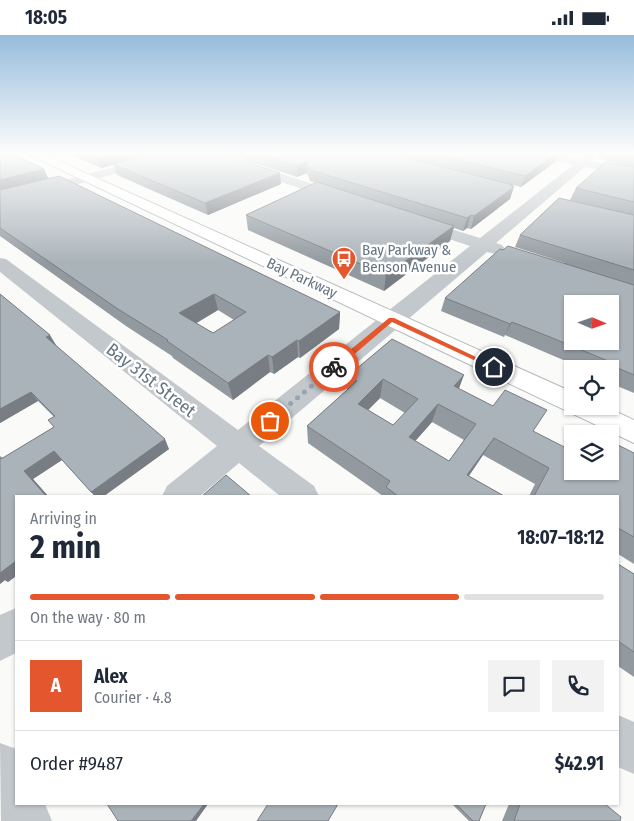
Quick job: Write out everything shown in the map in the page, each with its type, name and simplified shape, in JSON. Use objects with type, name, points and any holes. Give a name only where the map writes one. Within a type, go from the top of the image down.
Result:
[{"type":"main road","name":"Bay Parkway","points":[[112,190],[564,399]]},
{"type":"main road","points":[[598,415],[634,432]]},
{"type":"street","points":[[0,202],[45,190]]},
{"type":"street","points":[[318,190],[355,202]]},
{"type":"street","points":[[179,495],[550,190]]},
{"type":"street","points":[[402,218],[509,253]]},
{"type":"street","name":"Bay 31st Street","points":[[0,263],[302,495]]},
{"type":"street","points":[[0,641],[15,628]]},
{"type":"street","points":[[619,739],[634,751]]},
{"type":"street","points":[[0,766],[15,797]]},
{"type":"street","points":[[19,805],[27,821]]},
{"type":"building","points":[[0,190],[87,190],[340,312],[299,341],[297,340],[272,357],[268,355],[228,383],[168,340],[118,309],[0,228]],"holes":[[[214,294],[246,312],[213,333],[179,313]]]},
{"type":"building","points":[[174,190],[238,190],[205,203]]},
{"type":"building","points":[[300,190],[341,190],[454,226],[386,275],[246,215]]},
{"type":"building","points":[[374,190],[510,190],[474,216],[471,215],[467,218]]},
{"type":"building","points":[[583,190],[634,190],[634,202]]},
{"type":"building","points":[[559,198],[634,215],[634,270],[520,235]]},
{"type":"building","points":[[508,246],[634,285],[634,375],[619,369],[619,360],[606,360],[581,350],[619,350],[619,295],[564,295],[564,343],[445,298],[500,249],[503,250]]},
{"type":"building","points":[[0,294],[50,335],[46,337],[165,439],[91,492],[54,451],[24,471],[45,495],[15,495],[15,562],[0,573],[0,458],[54,427],[48,420],[55,416],[31,392],[0,409]]},
{"type":"building","points":[[392,339],[464,375],[454,386],[493,406],[505,390],[547,410],[533,431],[564,447],[564,480],[619,480],[619,446],[634,453],[634,537],[619,529],[619,495],[535,495],[549,468],[494,438],[467,475],[502,495],[397,495],[386,487],[390,481],[307,426],[357,381],[348,376]],"holes":[[[383,379],[418,399],[393,425],[358,404]],[[438,404],[476,424],[449,461],[409,437]]]},
{"type":"building","points":[[226,475],[250,495],[203,495]]},
{"type":"building","points":[[619,565],[634,574],[634,652],[619,642]]},
{"type":"building","points":[[108,805],[203,805],[191,821],[118,821]]},
{"type":"building","points":[[267,805],[337,805],[328,821],[257,821]]},
{"type":"building","points":[[457,805],[486,805],[479,821],[473,821]]},
{"type":"building","points":[[520,805],[606,805],[621,817],[620,821],[514,821]]},
{"type":"way so far","points":[[270,421],[334,367]]},
{"type":"place","name":"Bay Parkway & Benson Avenue","points":[[344,280]]},
{"type":"route","points":[[334,367],[391,319],[494,367]]}]
